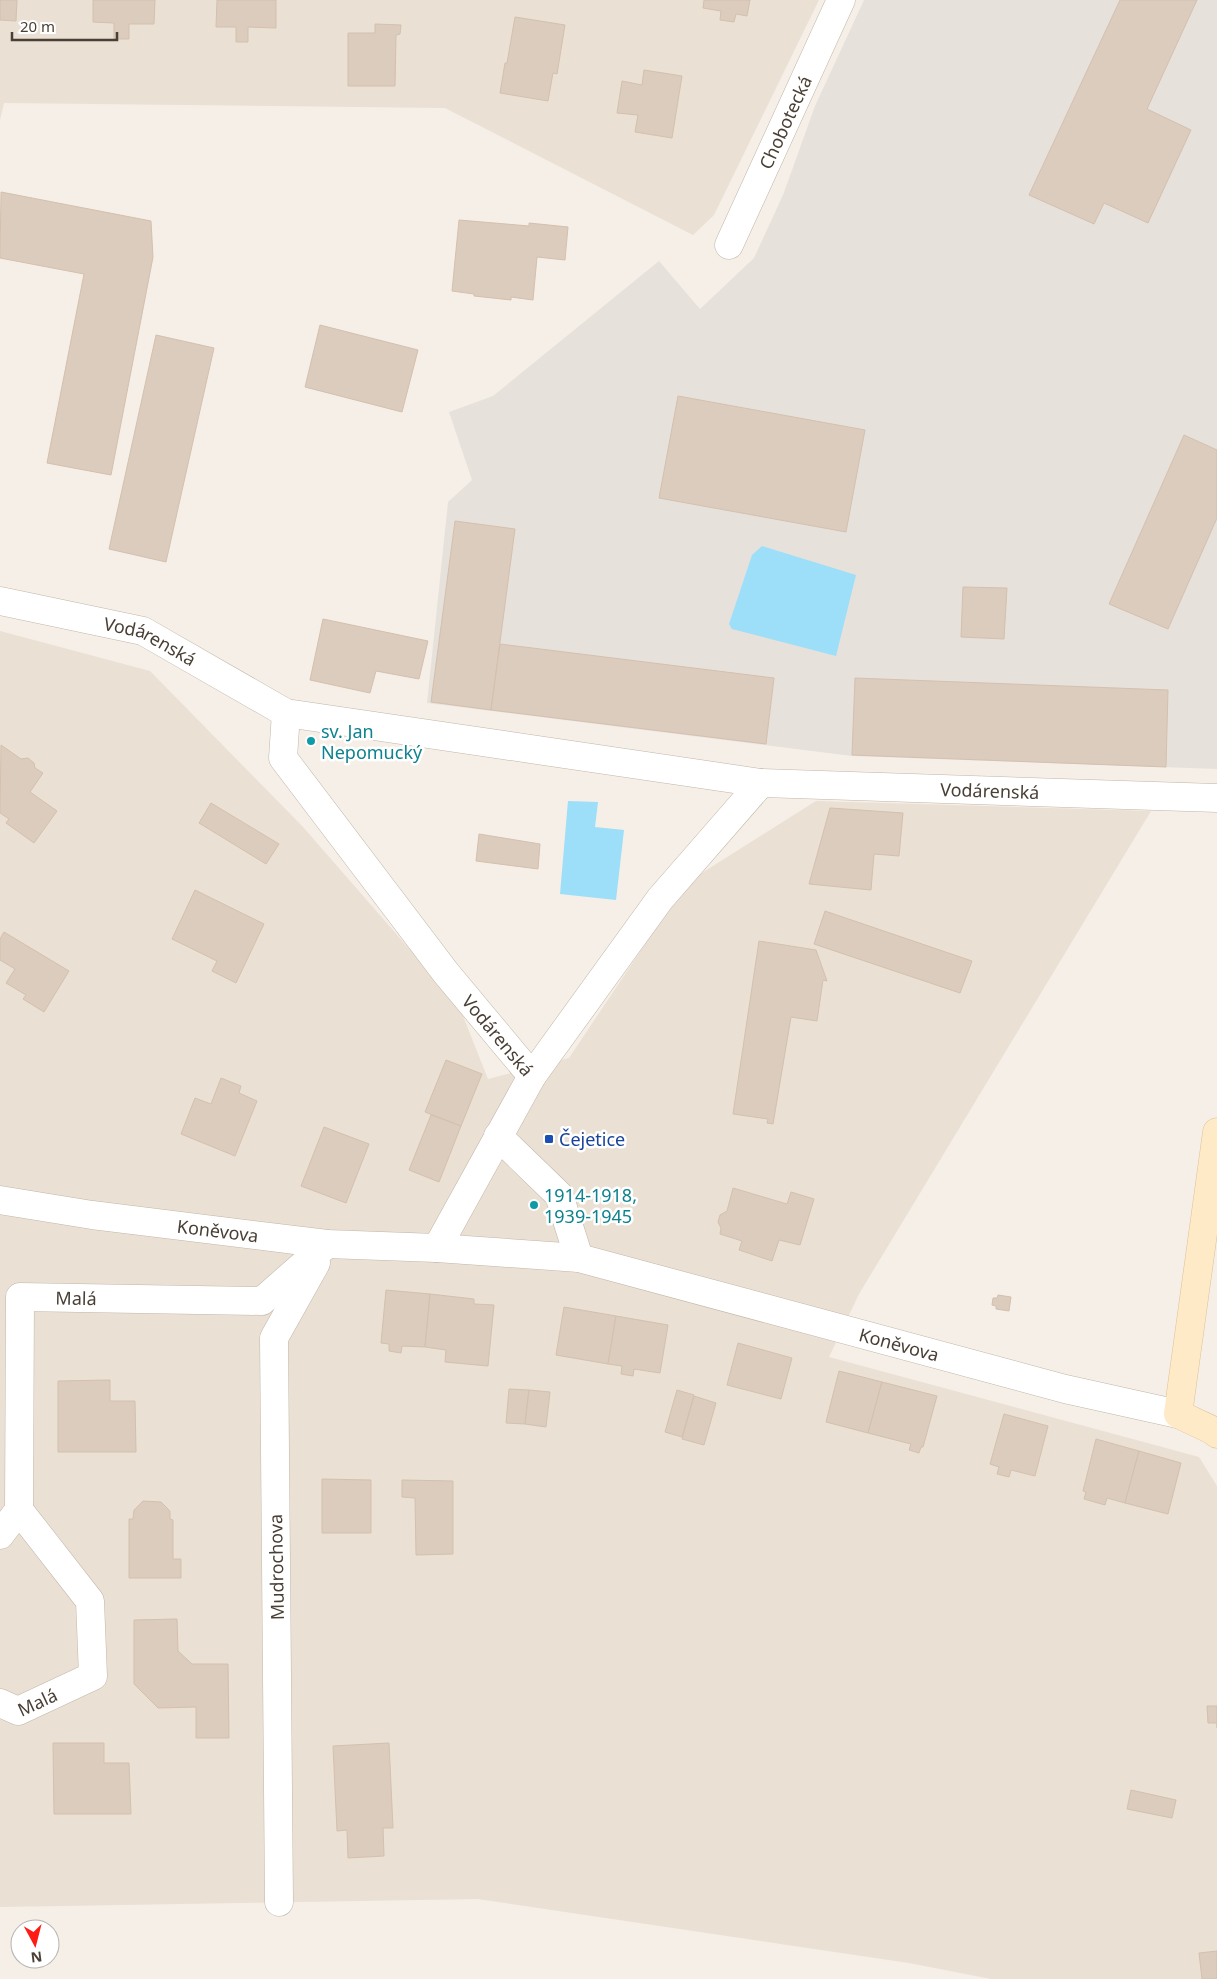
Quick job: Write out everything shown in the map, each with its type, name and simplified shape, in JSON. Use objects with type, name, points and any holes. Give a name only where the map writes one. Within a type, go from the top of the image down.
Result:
[{"type":"street","name":"Chobotecká","points":[[729,246],[841,0]]},
{"type":"street","name":"Vodárenská","points":[[0,602],[143,631],[286,713],[762,783],[1217,798]]},
{"type":"street","name":"Vodárenská","points":[[286,713],[283,758],[446,973],[532,1076],[660,899],[762,783]]},
{"type":"street","points":[[437,1248],[532,1076]]},
{"type":"street","points":[[1178,1414],[1217,1132]]},
{"type":"street","points":[[498,1136],[559,1195],[579,1258]]},
{"type":"street","name":"Koněvova","points":[[0,1200],[92,1215],[327,1244],[437,1248],[579,1258],[1065,1389],[1178,1414],[1217,1434]]},
{"type":"street","name":"Malá","points":[[0,1703],[18,1711],[93,1676],[90,1601],[20,1510],[10,1296],[262,1301],[327,1244]]},
{"type":"street","name":"Mudrochova","points":[[279,1902],[274,1338],[327,1244]]},
{"type":"street","points":[[0,1535],[20,1510]]},
{"type":"shaded area","points":[[0,0],[819,0],[714,215],[693,235],[445,108],[4,103],[0,120]]},
{"type":"shaded area","points":[[864,0],[1217,0],[1217,769],[852,756],[427,703],[448,502],[472,480],[449,412],[493,396],[659,261],[700,309],[754,258],[783,195],[815,106]]},
{"type":"shaded area","points":[[0,631],[150,671],[303,827],[459,1006],[488,1079],[569,1058],[686,883],[816,801],[1151,811],[859,1294],[829,1357],[1199,1457],[1217,1486],[1217,1979],[991,1979],[909,1963],[478,1899],[0,1907]]},
{"type":"water","points":[[762,546],[856,575],[836,656],[732,629],[729,624],[752,555]]},
{"type":"water","points":[[568,801],[598,802],[595,827],[624,830],[616,900],[560,894]]},
{"type":"building","points":[[0,0],[17,0],[16,21],[0,20]]},
{"type":"building","points":[[93,0],[155,0],[154,24],[129,24],[129,39],[114,39],[114,23],[93,22]]},
{"type":"building","points":[[217,0],[276,0],[276,28],[248,27],[248,42],[236,42],[236,27],[216,27]]},
{"type":"building","points":[[704,0],[750,0],[747,16],[736,14],[734,22],[720,20],[721,11],[703,8]]},
{"type":"building","points":[[1120,0],[1197,0],[1147,109],[1191,130],[1148,223],[1104,203],[1094,224],[1029,195]]},
{"type":"building","points":[[515,17],[565,25],[557,74],[553,73],[548,101],[500,93]]},
{"type":"building","points":[[375,24],[401,25],[400,34],[396,35],[395,86],[348,86],[348,33],[375,33]]},
{"type":"building","points":[[644,70],[682,76],[672,138],[635,132],[638,115],[617,113],[622,81],[642,85]]},
{"type":"building","points":[[1,192],[151,221],[153,257],[111,475],[47,463],[84,274],[0,258]]},
{"type":"building","points":[[459,220],[529,226],[529,223],[568,227],[565,260],[537,257],[533,300],[511,297],[511,300],[474,296],[474,294],[452,291]]},
{"type":"building","points":[[320,325],[418,350],[402,412],[305,387]]},
{"type":"building","points":[[156,335],[214,348],[166,562],[109,549]]},
{"type":"building","points":[[678,396],[865,430],[846,532],[659,498]]},
{"type":"building","points":[[1184,435],[1217,450],[1217,518],[1168,629],[1109,604]]},
{"type":"building","points":[[455,521],[515,529],[491,710],[431,702]]},
{"type":"building","points":[[963,587],[1007,588],[1004,639],[961,637]]},
{"type":"building","points":[[323,619],[428,641],[419,679],[376,671],[370,693],[310,680]]},
{"type":"building","points":[[500,644],[774,678],[766,744],[491,710]]},
{"type":"building","points":[[855,678],[1168,690],[1166,767],[852,755]]},
{"type":"building","points":[[1,745],[21,759],[28,758],[34,763],[35,768],[43,773],[30,792],[57,811],[34,843],[6,823],[9,819],[0,813]]},
{"type":"building","points":[[211,803],[279,844],[266,864],[199,823]]},
{"type":"building","points":[[830,808],[903,813],[899,856],[874,854],[871,890],[809,884]]},
{"type":"building","points":[[479,834],[540,844],[538,869],[476,861]]},
{"type":"building","points":[[195,890],[264,924],[236,983],[212,971],[217,961],[172,939]]},
{"type":"building","points":[[825,911],[972,961],[960,993],[814,944]]},
{"type":"building","points":[[4,932],[69,971],[44,1012],[23,999],[26,995],[6,983],[15,969],[0,960],[0,939]]},
{"type":"building","points":[[759,941],[816,950],[827,981],[823,980],[817,1021],[791,1017],[773,1124],[767,1123],[768,1119],[733,1114]]},
{"type":"building","points":[[446,1060],[482,1074],[461,1126],[425,1112]]},
{"type":"building","points":[[221,1078],[241,1086],[239,1093],[257,1101],[235,1156],[181,1134],[195,1098],[211,1104]]},
{"type":"building","points":[[431,1115],[461,1126],[439,1182],[409,1170]]},
{"type":"building","points":[[324,1127],[369,1144],[346,1203],[301,1186]]},
{"type":"building","points":[[733,1188],[787,1204],[791,1192],[814,1199],[800,1245],[779,1240],[772,1261],[739,1250],[742,1241],[720,1234],[721,1228],[718,1222],[720,1215],[727,1211]]},
{"type":"building","points":[[386,1290],[430,1294],[425,1347],[402,1346],[401,1353],[389,1351],[389,1344],[381,1343]]},
{"type":"building","points":[[430,1294],[474,1299],[474,1304],[494,1305],[488,1366],[445,1362],[446,1350],[425,1347]]},
{"type":"building","points":[[998,1295],[1011,1297],[1009,1311],[996,1309],[996,1306],[992,1305],[993,1298],[997,1298]]},
{"type":"building","points":[[564,1307],[616,1316],[608,1364],[556,1355]]},
{"type":"building","points":[[616,1316],[668,1325],[660,1373],[634,1369],[633,1376],[621,1374],[622,1366],[608,1364]]},
{"type":"building","points":[[738,1343],[792,1358],[781,1399],[727,1385]]},
{"type":"building","points":[[839,1371],[882,1382],[868,1433],[826,1422]]},
{"type":"building","points":[[110,1380],[110,1401],[135,1401],[136,1452],[58,1452],[58,1381]]},
{"type":"building","points":[[882,1382],[937,1396],[923,1447],[921,1447],[919,1453],[909,1450],[911,1444],[868,1433]]},
{"type":"building","points":[[509,1389],[529,1390],[525,1424],[506,1423]]},
{"type":"building","points":[[529,1390],[550,1392],[546,1427],[525,1424]]},
{"type":"building","points":[[677,1390],[694,1395],[682,1437],[665,1432]]},
{"type":"building","points":[[694,1396],[716,1403],[704,1445],[682,1439]]},
{"type":"building","points":[[1004,1414],[1048,1426],[1035,1476],[1011,1470],[1009,1477],[997,1474],[999,1467],[990,1464]]},
{"type":"building","points":[[1096,1439],[1139,1451],[1125,1503],[1107,1498],[1105,1505],[1084,1499],[1086,1492],[1083,1491]]},
{"type":"building","points":[[1139,1451],[1181,1463],[1168,1514],[1125,1503]]},
{"type":"building","points":[[322,1479],[371,1480],[371,1533],[322,1533]]},
{"type":"building","points":[[402,1480],[453,1481],[453,1554],[416,1555],[415,1498],[402,1497]]},
{"type":"building","points":[[143,1501],[161,1502],[170,1511],[170,1519],[173,1520],[173,1559],[181,1559],[181,1578],[129,1578],[129,1519],[133,1519],[134,1510]]},
{"type":"building","points":[[177,1619],[178,1651],[192,1664],[228,1664],[229,1738],[196,1738],[196,1707],[158,1708],[134,1684],[134,1620]]},
{"type":"building","points":[[1207,1706],[1217,1706],[1217,1723],[1208,1723]]},
{"type":"building","points":[[53,1743],[104,1743],[104,1763],[129,1763],[131,1814],[54,1814]]},
{"type":"building","points":[[389,1743],[393,1828],[383,1828],[384,1856],[348,1858],[347,1830],[337,1831],[333,1746]]},
{"type":"building","points":[[1131,1790],[1176,1800],[1172,1818],[1127,1809]]},
{"type":"building","points":[[1217,1951],[1217,1979],[1202,1979],[1199,1953]]},
{"type":"place","name":"sv. Jan Nepomucký","points":[[311,741]]},
{"type":"place","name":"Čejetice","points":[[549,1139]]},
{"type":"place","name":"1914-1918, 1939-1945","points":[[534,1205]]}]
